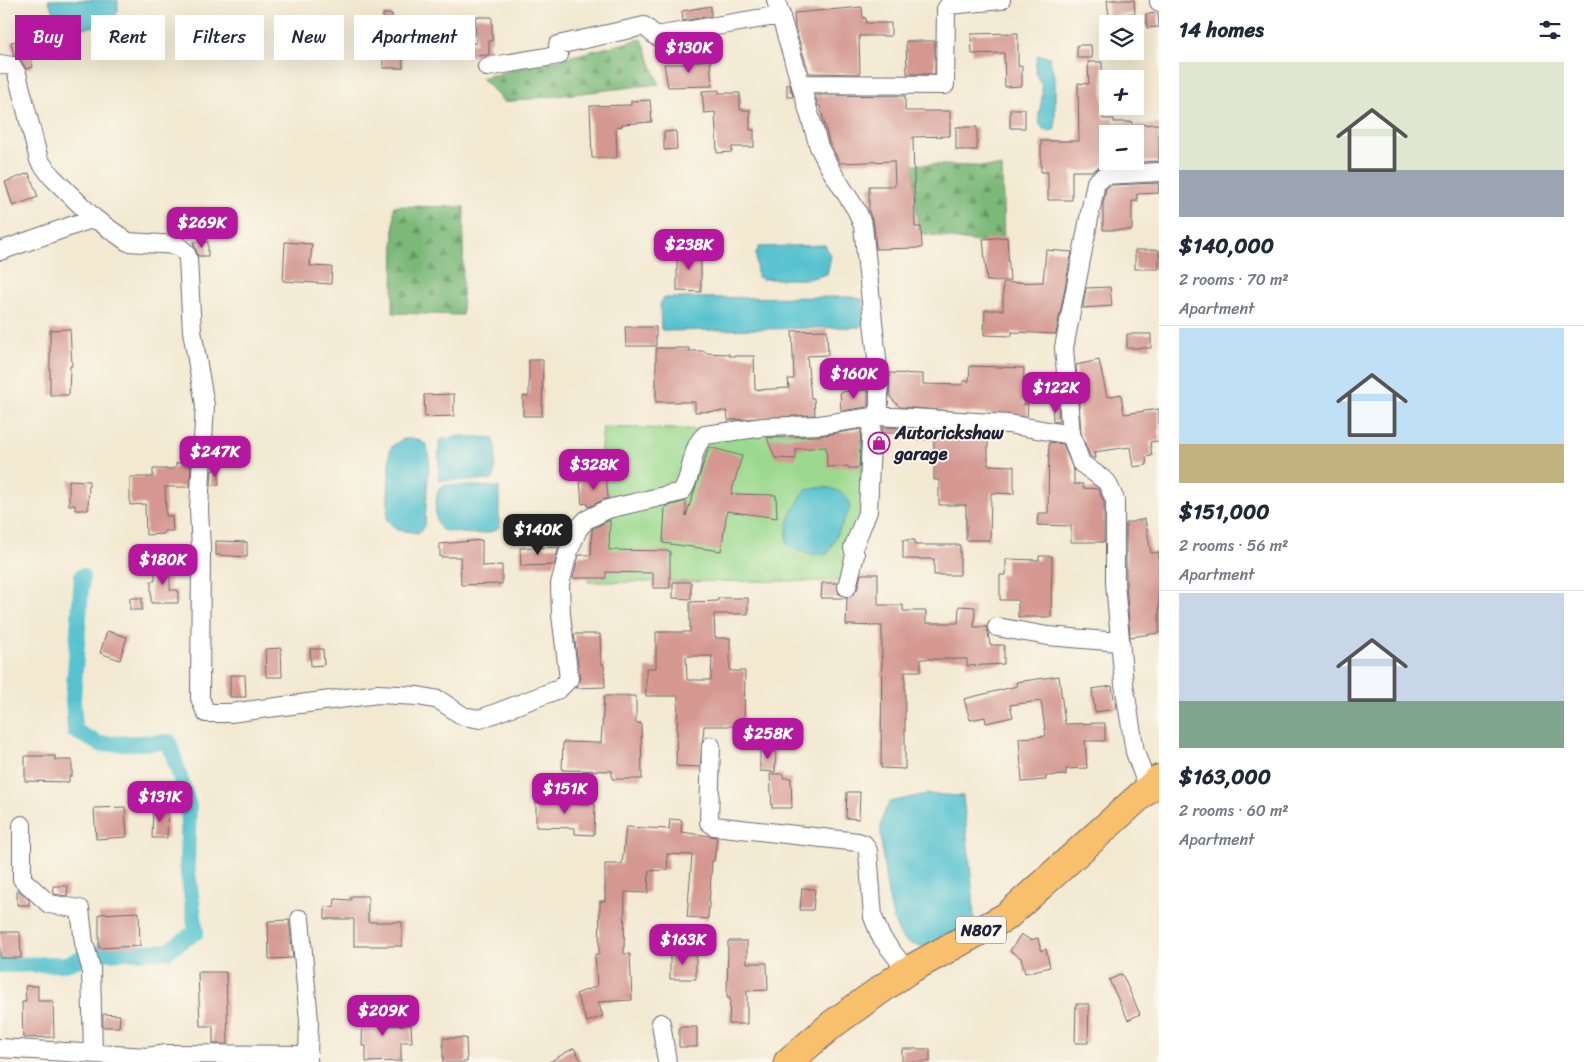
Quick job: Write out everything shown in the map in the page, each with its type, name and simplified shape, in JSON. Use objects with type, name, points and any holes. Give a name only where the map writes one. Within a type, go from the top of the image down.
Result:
[{"type":"highway","name":"N807","points":[[788,1062],[834,1023],[907,971],[1007,916],[1153,783]]},
{"type":"street","points":[[801,84],[945,85],[946,9],[949,5],[1001,0]]},
{"type":"street","points":[[487,67],[559,55],[558,45],[644,26],[656,36],[779,8],[819,147],[857,211],[863,226],[867,247],[879,378],[868,511],[853,548],[855,555],[847,587]]},
{"type":"street","points":[[0,64],[12,66],[17,74],[39,160],[52,177],[94,218],[128,242],[177,245],[181,247],[188,259],[192,331],[206,405],[199,509],[201,549],[200,698],[206,712],[230,713],[378,694],[418,696],[439,700],[463,716],[480,720],[559,689],[569,679],[561,615],[560,584],[568,553],[578,529],[586,520],[608,509],[681,492],[687,484],[698,441],[705,435],[764,427],[819,425],[876,417],[1008,424],[1071,435]]},
{"type":"street","points":[[1153,783],[1134,752],[1119,642],[1115,575],[1115,500],[1107,482],[1081,463],[1071,435],[1064,348],[1096,182],[1106,175],[1159,172]]},
{"type":"street","points":[[0,251],[94,218]]},
{"type":"street","points":[[997,627],[1048,636],[1119,642]]},
{"type":"street","points":[[711,746],[709,822],[714,826],[864,844],[868,851],[873,917],[881,938],[907,971]]},
{"type":"street","points":[[22,825],[22,879],[49,904],[80,909],[84,943],[91,968],[93,1054]]},
{"type":"street","points":[[0,1048],[147,1057],[167,1054],[308,1058],[309,1020],[300,920]]},
{"type":"street","points":[[661,1023],[668,1062]]},
{"type":"green space","points":[[642,39],[659,84],[504,102],[481,78]]},
{"type":"green space","points":[[913,164],[1002,167],[1004,246],[918,233]]},
{"type":"green space","points":[[394,206],[464,207],[462,315],[393,313]]},
{"type":"green space","points":[[603,427],[866,434],[864,506],[840,581],[588,582]]},
{"type":"water","points":[[48,0],[118,0],[118,10],[116,15],[91,15],[91,27],[81,28],[81,15],[56,15]]},
{"type":"water","points":[[1038,55],[1049,57],[1055,80],[1055,129],[1049,132],[1043,129],[1039,120],[1042,90],[1035,67]]},
{"type":"water","points":[[825,245],[831,256],[827,274],[808,279],[762,279],[757,277],[756,253],[759,247]]},
{"type":"water","points":[[855,297],[863,300],[865,322],[860,327],[665,331],[661,329],[660,304],[664,298]]},
{"type":"water","points":[[461,436],[493,438],[496,450],[494,478],[491,480],[439,480],[439,442],[442,439]]},
{"type":"water","points":[[403,439],[417,439],[427,445],[429,460],[425,524],[418,533],[397,530],[387,520],[390,451],[392,446]]},
{"type":"water","points":[[445,485],[499,487],[499,527],[493,531],[479,534],[442,530],[437,521],[436,504],[439,488]]},
{"type":"water","points":[[824,487],[834,489],[845,496],[850,508],[827,554],[807,554],[787,544],[787,528],[794,509],[806,490]]},
{"type":"water","points":[[926,794],[963,796],[974,921],[940,941],[925,946],[918,946],[904,940],[894,920],[884,869],[881,828],[890,802]]},
{"type":"building","points":[[1107,0],[1134,0],[1135,13],[1109,15]]},
{"type":"building","points":[[711,6],[711,16],[683,21],[682,11]]},
{"type":"building","points":[[862,7],[863,18],[866,18],[866,23],[891,23],[891,36],[859,36],[860,74],[809,73],[795,27],[794,13]]},
{"type":"building","points":[[1158,13],[1159,27],[1147,28],[1146,14]]},
{"type":"building","points":[[475,17],[492,17],[492,41],[489,41],[489,55],[475,56]]},
{"type":"building","points":[[1018,33],[1018,66],[1022,66],[1022,86],[1005,87],[1004,53],[972,54],[971,34]]},
{"type":"building","points":[[15,41],[15,57],[14,56],[11,42]]},
{"type":"building","points":[[906,41],[935,41],[935,74],[907,74]]},
{"type":"building","points":[[1077,45],[1091,45],[1092,58],[1077,58]]},
{"type":"building","points":[[21,60],[32,60],[33,67],[26,69]]},
{"type":"building","points":[[383,60],[403,60],[403,68],[383,68]]},
{"type":"building","points":[[710,60],[712,86],[668,87],[664,64],[686,64],[686,62]]},
{"type":"building","points":[[1088,62],[1102,62],[1102,70],[1099,70],[1099,115],[1103,115],[1103,119],[1114,119],[1114,122],[1132,122],[1132,125],[1099,125],[1099,167],[1092,171],[1072,171],[1072,200],[1048,200],[1048,172],[1041,172],[1041,141],[1079,141],[1078,83],[1089,84]]},
{"type":"building","points":[[787,84],[790,84],[793,97],[787,97]]},
{"type":"building","points":[[719,90],[719,93],[740,93],[740,110],[750,110],[750,130],[754,130],[754,147],[732,147],[732,152],[717,153],[715,112],[704,113],[702,91]]},
{"type":"building","points":[[815,95],[905,96],[905,111],[950,111],[950,136],[913,137],[915,227],[921,227],[922,248],[876,249],[874,225],[869,212],[869,186],[895,186],[894,161],[840,163],[829,142],[820,106],[818,106]]},
{"type":"building","points":[[650,100],[652,122],[622,124],[622,126],[616,127],[617,158],[592,158],[590,106],[631,105],[631,101]]},
{"type":"building","points":[[1010,109],[1025,109],[1025,128],[1010,128]]},
{"type":"building","points":[[1159,124],[1159,161],[1144,162],[1144,125],[1135,125]]},
{"type":"building","points":[[956,127],[977,127],[977,150],[956,150]]},
{"type":"building","points":[[676,131],[677,149],[664,150],[664,132]]},
{"type":"building","points":[[29,173],[38,197],[13,206],[5,182]]},
{"type":"building","points":[[1159,183],[1159,193],[1137,194],[1137,201],[1132,201],[1132,230],[1103,230],[1103,204],[1106,188],[1110,185]]},
{"type":"building","points":[[1007,237],[1010,281],[987,281],[983,239]]},
{"type":"building","points":[[193,242],[208,242],[208,256],[198,256]]},
{"type":"building","points":[[285,242],[312,244],[310,266],[332,267],[331,284],[283,281]]},
{"type":"building","points":[[1046,250],[1072,252],[1056,334],[1012,332],[1012,336],[984,335],[985,310],[1003,310],[1003,283],[1043,282]]},
{"type":"building","points":[[1135,250],[1159,250],[1159,269],[1135,269]]},
{"type":"building","points":[[677,251],[701,251],[701,292],[677,291]]},
{"type":"building","points":[[1110,287],[1112,306],[1083,308],[1086,288]]},
{"type":"building","points":[[625,327],[656,327],[656,346],[626,346]]},
{"type":"building","points":[[70,329],[72,366],[70,366],[69,395],[50,395],[50,330]]},
{"type":"building","points":[[827,330],[828,355],[807,356],[811,398],[814,398],[815,415],[728,420],[727,411],[695,412],[695,402],[656,402],[656,348],[689,348],[689,351],[729,354],[729,356],[754,356],[755,390],[789,388],[788,379],[794,379],[792,331]]},
{"type":"building","points":[[1127,334],[1151,334],[1151,348],[1127,348]]},
{"type":"building","points":[[529,360],[543,360],[542,416],[523,416],[523,396],[529,396]]},
{"type":"building","points":[[1099,360],[1107,397],[1121,394],[1124,414],[1159,409],[1159,441],[1150,442],[1152,456],[1146,457],[1147,465],[1133,467],[1130,447],[1094,452],[1095,459],[1090,456],[1081,433],[1076,365]]},
{"type":"building","points":[[970,366],[1024,368],[1023,404],[1028,404],[1027,417],[900,407],[890,397],[889,373],[923,374],[923,384],[963,385],[963,381],[969,381]]},
{"type":"building","points":[[868,390],[868,407],[841,411],[840,392]]},
{"type":"building","points":[[454,394],[454,416],[425,417],[424,395]]},
{"type":"building","points":[[1052,406],[1058,406],[1059,422],[1053,421]]},
{"type":"building","points":[[882,427],[988,433],[988,465],[1014,466],[1014,494],[991,493],[990,540],[966,540],[966,505],[939,505],[939,480],[934,480],[934,439],[908,440],[908,433],[882,433]]},
{"type":"building","points":[[861,429],[859,468],[848,468],[848,466],[827,467],[826,447],[796,449],[796,459],[775,458],[767,438],[819,436]]},
{"type":"building","points":[[1049,442],[1063,444],[1074,471],[1074,484],[1083,484],[1083,488],[1098,489],[1104,502],[1104,542],[1071,542],[1071,526],[1037,525],[1038,513],[1048,513]]},
{"type":"building","points":[[709,447],[742,456],[731,494],[776,495],[777,518],[727,511],[721,551],[663,543],[665,507],[686,501],[686,516]]},
{"type":"building","points":[[176,463],[191,463],[190,487],[165,487],[166,516],[172,516],[173,531],[164,531],[164,534],[146,535],[145,504],[130,505],[130,477],[153,477],[153,469],[172,469],[176,467]]},
{"type":"building","points":[[212,470],[219,470],[219,485],[211,485]]},
{"type":"building","points":[[606,478],[608,498],[588,507],[587,503],[582,504],[580,481]]},
{"type":"building","points":[[69,480],[89,481],[88,510],[75,510],[75,505],[69,505]]},
{"type":"building","points":[[1145,519],[1151,553],[1159,552],[1159,633],[1130,637],[1126,583],[1126,523]]},
{"type":"building","points":[[610,520],[609,550],[670,551],[670,588],[653,588],[653,573],[606,572],[606,578],[573,578],[579,555],[591,555],[592,529]]},
{"type":"building","points":[[482,540],[482,566],[502,565],[502,584],[461,585],[460,557],[440,557],[440,544]]},
{"type":"building","points":[[903,540],[915,540],[915,545],[960,545],[960,575],[934,575],[934,559],[903,559]]},
{"type":"building","points":[[216,541],[247,542],[247,557],[216,555]]},
{"type":"building","points":[[559,547],[554,565],[521,566],[520,548]]},
{"type":"building","points":[[1039,556],[1052,556],[1051,617],[1018,617],[1018,600],[1000,600],[1000,575],[1006,575],[1006,559],[1039,560]]},
{"type":"building","points":[[155,563],[170,563],[170,590],[178,590],[178,603],[151,603],[151,581],[155,581]]},
{"type":"building","points":[[861,574],[878,574],[878,605],[903,605],[903,611],[926,611],[926,623],[958,623],[959,606],[975,607],[974,627],[987,627],[990,645],[1004,645],[1004,664],[967,666],[967,659],[921,659],[921,671],[905,671],[905,769],[881,768],[882,626],[846,625],[847,598],[821,598],[822,583],[837,583],[839,594],[850,597],[857,590]]},
{"type":"building","points":[[673,582],[691,582],[691,599],[673,598]]},
{"type":"building","points":[[130,598],[142,598],[142,610],[130,610]]},
{"type":"building","points":[[718,598],[748,598],[748,614],[714,614],[715,638],[730,638],[730,671],[745,671],[744,726],[704,726],[700,767],[676,766],[678,696],[646,696],[646,668],[656,668],[656,632],[690,632],[690,602],[718,601]],"holes":[[[686,656],[712,656],[711,680],[687,680]]]},
{"type":"building","points":[[107,631],[127,637],[120,660],[100,653]]},
{"type":"building","points":[[574,634],[600,634],[601,664],[604,664],[605,687],[575,688],[580,678]]},
{"type":"building","points":[[281,648],[282,677],[266,677],[265,649]]},
{"type":"building","points":[[310,649],[323,649],[324,665],[311,666]]},
{"type":"building","points":[[230,675],[245,675],[246,697],[230,697]]},
{"type":"building","points":[[1059,676],[1065,724],[1105,723],[1105,741],[1085,741],[1087,768],[1066,769],[1066,775],[1046,776],[1046,780],[1022,782],[1019,738],[1046,736],[1041,701],[1010,705],[1013,717],[986,723],[985,717],[970,720],[964,699],[1017,686],[1016,682]]},
{"type":"building","points":[[1112,686],[1116,709],[1095,712],[1092,689]]},
{"type":"building","points":[[604,696],[636,696],[636,723],[641,723],[642,779],[612,779],[612,771],[562,770],[563,742],[601,743]]},
{"type":"building","points":[[760,748],[776,748],[775,772],[760,771]]},
{"type":"building","points":[[25,756],[55,756],[55,760],[72,760],[72,776],[69,776],[69,782],[25,781]]},
{"type":"building","points":[[770,774],[783,774],[783,778],[791,778],[792,808],[772,808]]},
{"type":"building","points":[[847,792],[860,792],[859,819],[846,818]]},
{"type":"building","points":[[536,797],[564,798],[564,804],[595,804],[594,835],[575,834],[575,828],[536,827]]},
{"type":"building","points":[[125,807],[127,837],[96,839],[94,808]]},
{"type":"building","points":[[153,808],[168,809],[167,838],[152,838]]},
{"type":"building","points":[[670,819],[682,820],[681,832],[717,837],[714,861],[712,861],[708,919],[687,917],[692,855],[667,854],[668,870],[649,871],[648,893],[625,892],[624,954],[630,954],[632,1000],[598,1002],[603,1016],[587,1022],[576,994],[597,986],[595,954],[599,954],[600,901],[605,901],[605,864],[622,864],[626,827],[669,829]]},
{"type":"building","points":[[53,886],[68,886],[67,896],[54,894]]},
{"type":"building","points":[[802,888],[815,889],[813,910],[800,910]]},
{"type":"building","points":[[17,889],[29,900],[29,905],[17,905]]},
{"type":"building","points":[[351,896],[368,896],[368,922],[402,922],[402,946],[354,946],[354,919],[325,919],[325,906],[334,908],[335,899],[351,900]]},
{"type":"building","points":[[139,912],[140,946],[99,948],[99,914]]},
{"type":"building","points":[[289,920],[293,958],[269,959],[268,921]]},
{"type":"building","points":[[0,932],[20,932],[21,958],[0,958]]},
{"type":"building","points":[[1021,934],[1030,940],[1038,938],[1041,951],[1046,949],[1050,967],[1025,973],[1021,958],[1010,951]]},
{"type":"building","points":[[728,941],[747,941],[747,963],[767,963],[768,990],[747,991],[747,1024],[729,1024],[730,998],[727,998]]},
{"type":"building","points":[[670,954],[696,954],[696,979],[670,979]]},
{"type":"building","points":[[198,972],[226,972],[228,1044],[213,1044],[213,1026],[200,1026]]},
{"type":"building","points":[[1122,974],[1140,1014],[1128,1020],[1109,980]]},
{"type":"building","points":[[25,986],[38,986],[38,1001],[53,1001],[54,1037],[23,1038],[22,1002],[26,1002]]},
{"type":"building","points":[[1076,1004],[1089,1004],[1088,1043],[1075,1043]]},
{"type":"building","points":[[363,1006],[381,1006],[382,1026],[411,1025],[412,1042],[401,1042],[401,1061],[366,1062],[366,1046],[362,1046]]},
{"type":"building","points":[[103,1014],[120,1015],[119,1027],[103,1027]]},
{"type":"building","points":[[679,1027],[697,1027],[697,1047],[679,1047]]},
{"type":"building","points":[[443,1038],[466,1038],[467,1062],[443,1062]]},
{"type":"building","points":[[574,1048],[582,1062],[549,1062]]},
{"type":"building","points":[[902,1049],[930,1049],[930,1062],[902,1062]]},
{"type":"waterway","points":[[0,965],[66,964],[96,953],[167,951],[196,932],[187,864],[189,806],[169,742],[100,744],[75,731],[73,699],[82,576]]},
{"type":"place","name":"Autorickshaw garage","points":[[879,443]]}]
